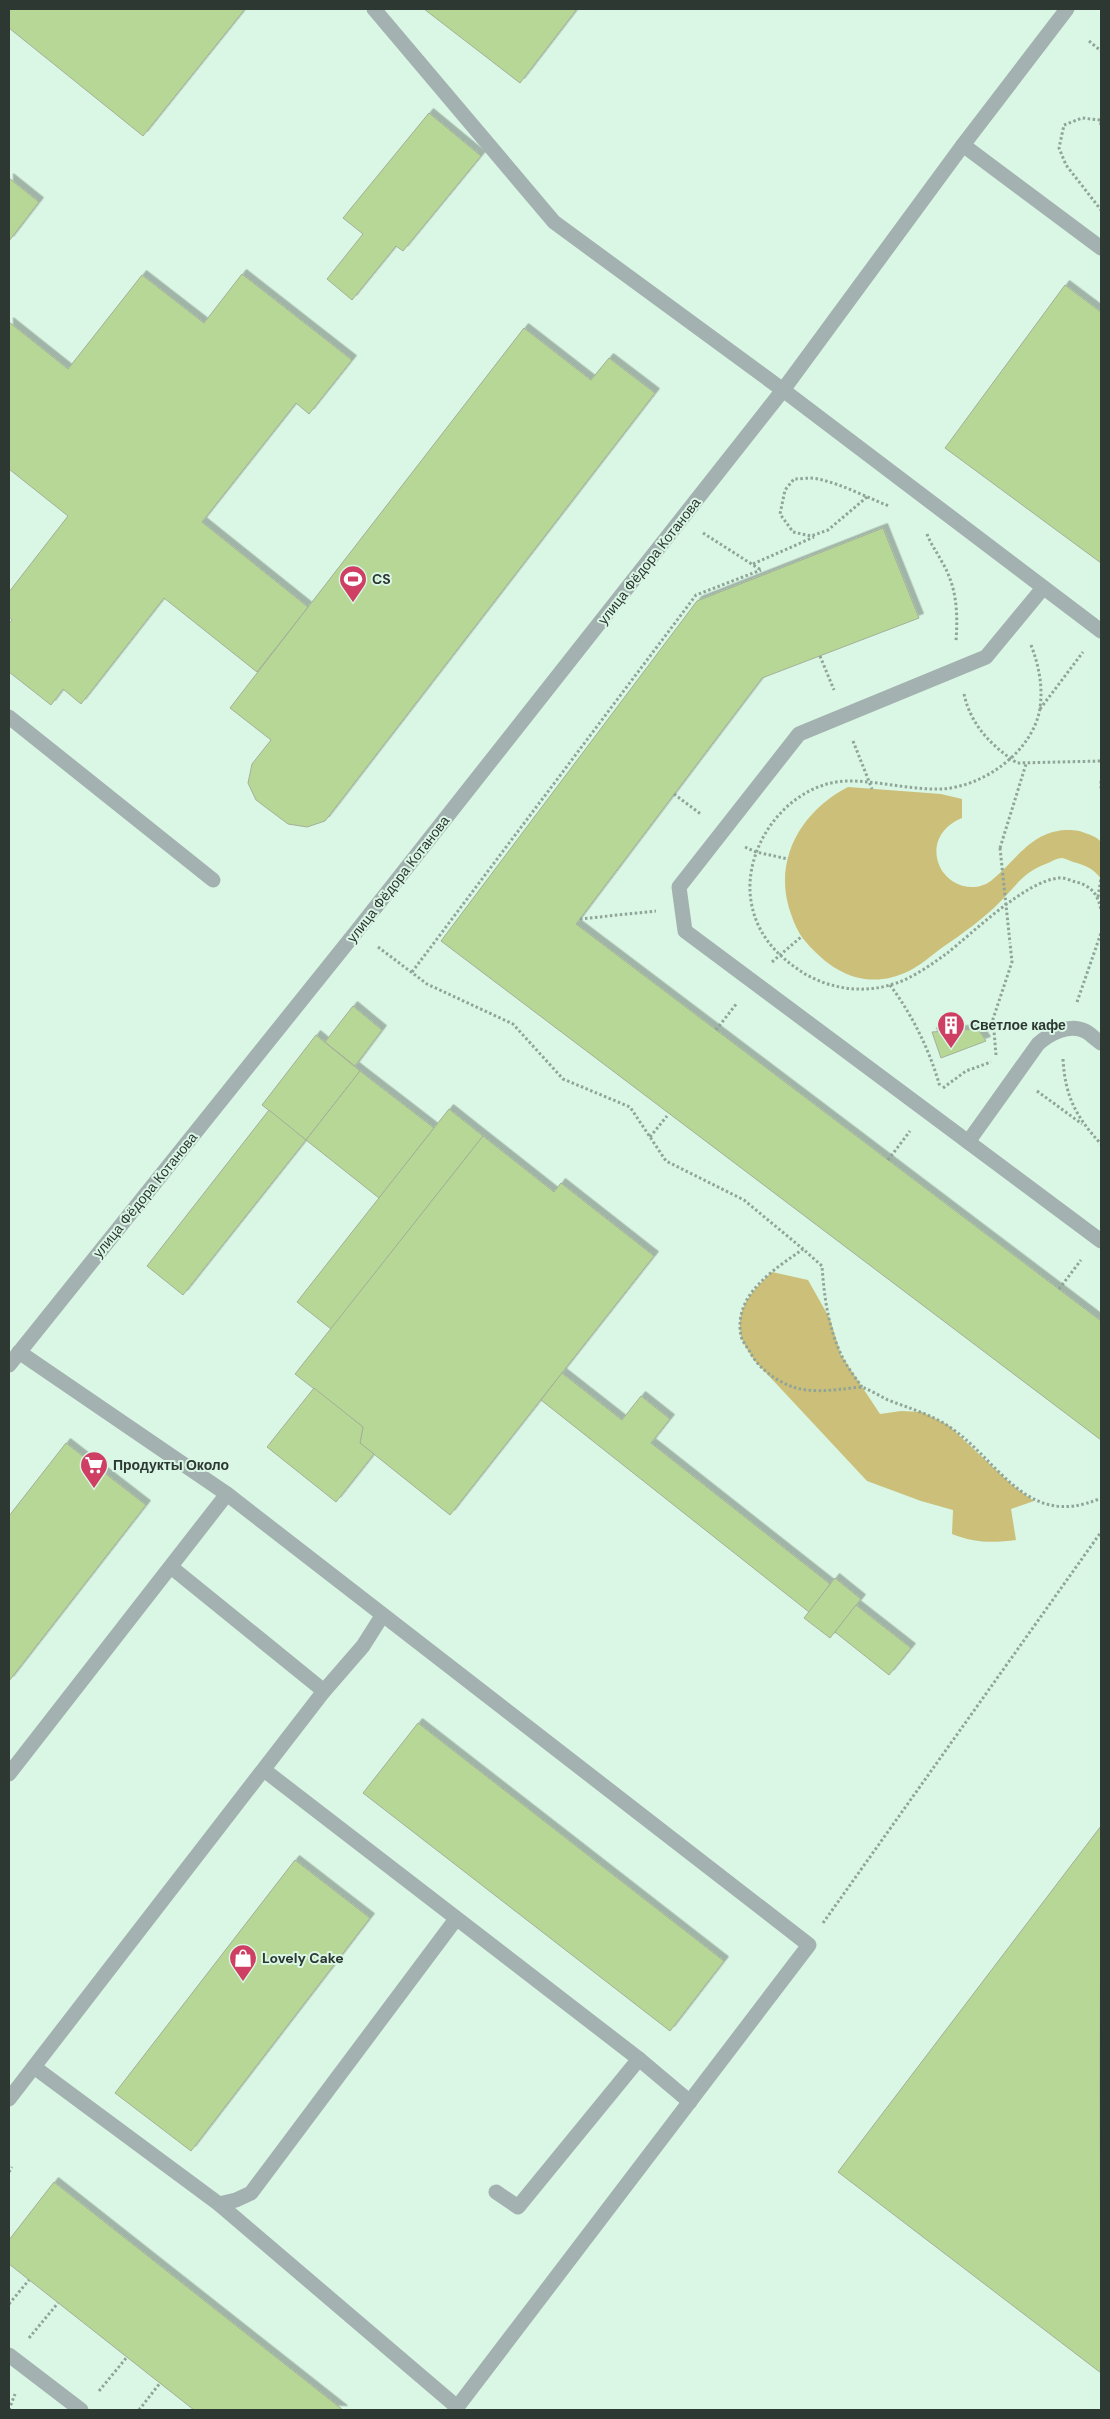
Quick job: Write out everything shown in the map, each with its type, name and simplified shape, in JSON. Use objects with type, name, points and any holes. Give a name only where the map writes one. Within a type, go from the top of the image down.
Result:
[{"type":"street","points":[[374,9],[554,222],[783,390],[1100,631]]},
{"type":"street","name":"улица Фёдора Котанова","points":[[9,1365],[356,932],[783,390],[963,145],[1067,9]]},
{"type":"street","points":[[963,145],[1101,248]]},
{"type":"street","points":[[1043,588],[986,657],[799,734],[679,888],[685,931],[1101,1241]]},
{"type":"street","points":[[9,717],[213,880]]},
{"type":"street","points":[[968,1142],[1038,1044],[1048,1034],[1058,1030],[1083,1030],[1101,1044]]},
{"type":"street","points":[[19,1352],[228,1494],[382,1616],[809,1945],[456,2409],[219,2204],[34,2067]]},
{"type":"street","points":[[9,1774],[228,1494]]},
{"type":"street","points":[[171,1566],[324,1691]]},
{"type":"street","points":[[9,2099],[324,1691],[362,1646],[382,1616]]},
{"type":"street","points":[[264,1770],[639,2059],[690,2102]]},
{"type":"street","points":[[219,2204],[236,2200],[251,2193],[456,1919]]},
{"type":"street","points":[[496,2192],[518,2207],[639,2059]]},
{"type":"street","points":[[9,2355],[81,2410]]},
{"type":"path","points":[[1089,41],[1101,51]]},
{"type":"path","points":[[1101,125],[1100,120],[1082,118],[1064,125],[1058,148],[1066,165],[1101,210]]},
{"type":"path","points":[[828,530],[811,536],[793,532],[780,514],[785,490],[794,479],[816,478],[896,509]]},
{"type":"path","points":[[753,564],[828,530],[867,498]]},
{"type":"path","points":[[412,973],[696,595],[761,570],[681,519]]},
{"type":"path","points":[[926,532],[934,537]]},
{"type":"path","points":[[1018,618],[1032,648],[1042,682],[1040,710]]},
{"type":"path","points":[[1098,898],[1088,886],[1059,878],[1038,885],[1020,895],[944,955],[912,976],[890,985],[861,990],[837,987],[810,978],[774,951],[760,930],[751,900],[753,860],[765,833],[795,800],[830,784],[848,781],[941,789],[967,784],[1005,763],[1028,739],[1040,710],[1100,631]]},
{"type":"path","points":[[1026,764],[1000,848],[1012,962],[997,1004],[994,1026],[997,1062],[1083,1125]]},
{"type":"path","points":[[1101,781],[1101,789]]},
{"type":"path","points":[[1101,878],[1098,898],[1101,910]]},
{"type":"path","points":[[580,919],[682,908]]},
{"type":"path","points":[[356,932],[427,984],[513,1024],[563,1079],[630,1106],[666,1162],[744,1200],[822,1266],[824,1290],[830,1319],[841,1355],[862,1387]]},
{"type":"path","points":[[890,985],[903,1003],[920,1035],[935,1069],[941,1090]]},
{"type":"path","points":[[650,1137],[667,1116]]},
{"type":"path","points":[[803,1249],[772,1272],[753,1290],[742,1308],[741,1336],[754,1360],[770,1375],[794,1387],[823,1391],[862,1387],[922,1412],[948,1425],[1012,1485],[1034,1501],[1060,1507],[1087,1504],[1101,1498]]},
{"type":"path","points":[[809,1945],[831,1910],[1101,1532]]},
{"type":"path","points":[[9,2172],[12,2167]]},
{"type":"path","points":[[9,2304],[29,2280]]},
{"type":"path","points":[[24,2344],[58,2303]]},
{"type":"path","points":[[98,2392],[127,2357]]},
{"type":"path","points":[[139,2410],[160,2384]]},
{"type":"shaded area","points":[[848,787],[941,794],[962,799],[962,818],[955,821],[944,831],[937,844],[936,851],[937,859],[944,874],[963,886],[978,887],[985,884],[1001,872],[1033,841],[1054,832],[1066,830],[1076,830],[1094,836],[1101,842],[1101,879],[1084,866],[1062,858],[1055,860],[1026,875],[986,915],[913,969],[894,977],[879,979],[852,976],[828,963],[803,938],[792,917],[785,889],[789,853],[796,837],[818,808]]},
{"type":"shaded area","points":[[772,1272],[808,1280],[830,1319],[841,1355],[880,1414],[901,1411],[922,1412],[948,1425],[1012,1485],[1034,1501],[1011,1509],[1016,1540],[984,1542],[952,1534],[953,1510],[921,1501],[867,1481],[754,1360],[741,1336],[741,1317],[747,1300]]},
{"type":"building","points":[[9,9],[245,9],[143,136],[9,28]]},
{"type":"building","points":[[424,9],[577,9],[520,83]]},
{"type":"building","points":[[429,113],[481,156],[403,251],[396,246],[352,300],[327,279],[363,234],[343,218]]},
{"type":"building","points":[[9,178],[39,202],[9,241]]},
{"type":"building","points":[[242,274],[352,360],[309,414],[296,403],[202,522],[308,607],[257,672],[164,598],[81,704],[63,689],[51,705],[9,672],[9,624],[12,620],[9,617],[9,592],[68,516],[9,469],[9,322],[68,369],[142,275],[204,323]]},
{"type":"building","points":[[1065,285],[1101,312],[1101,563],[945,448]]},
{"type":"building","points":[[524,328],[591,380],[609,358],[655,393],[325,821],[307,827],[288,824],[256,800],[248,783],[252,764],[271,740],[230,708]]},
{"type":"building","points":[[883,528],[919,618],[762,678],[576,924],[1101,1321],[1101,1440],[441,941],[697,601]]},
{"type":"building","points":[[353,1006],[382,1030],[355,1066],[325,1042]]},
{"type":"building","name":"Светлое кафе","points":[[978,1029],[986,1041],[941,1058],[932,1032]]},
{"type":"building","points":[[316,1035],[360,1071],[306,1140],[262,1105]]},
{"type":"building","points":[[360,1071],[434,1128],[379,1198],[306,1140]]},
{"type":"building","points":[[449,1109],[483,1136],[331,1329],[297,1302]]},
{"type":"building","points":[[269,1110],[306,1140],[183,1295],[147,1266]]},
{"type":"building","points":[[483,1136],[554,1192],[561,1183],[654,1256],[450,1515],[360,1443],[363,1427],[295,1374]]},
{"type":"building","points":[[562,1373],[622,1420],[641,1396],[670,1419],[651,1443],[830,1584],[809,1612],[541,1400]]},
{"type":"building","points":[[314,1388],[363,1427],[360,1443],[374,1454],[336,1502],[267,1447]]},
{"type":"building","points":[[66,1443],[146,1505],[9,1681],[9,1516]]},
{"type":"building","points":[[835,1578],[861,1599],[830,1638],[804,1618]]},
{"type":"building","points":[[856,1605],[911,1648],[889,1675],[835,1632]]},
{"type":"building","points":[[418,1723],[724,1961],[670,2031],[363,1793]]},
{"type":"building","points":[[1101,1826],[1100,2088],[1101,2373],[838,2172]]},
{"type":"building","points":[[295,1860],[370,1918],[191,2151],[115,2093]]},
{"type":"building","points":[[54,2182],[343,2410],[194,2410],[9,2264],[9,2240]]},
{"type":"place","name":"CS","points":[[353,603]]},
{"type":"place","name":"Светлое кафе","points":[[951,1049]]},
{"type":"place","name":"Продукты Около","points":[[94,1489]]},
{"type":"place","name":"Lovely Cake","points":[[243,1982]]}]
